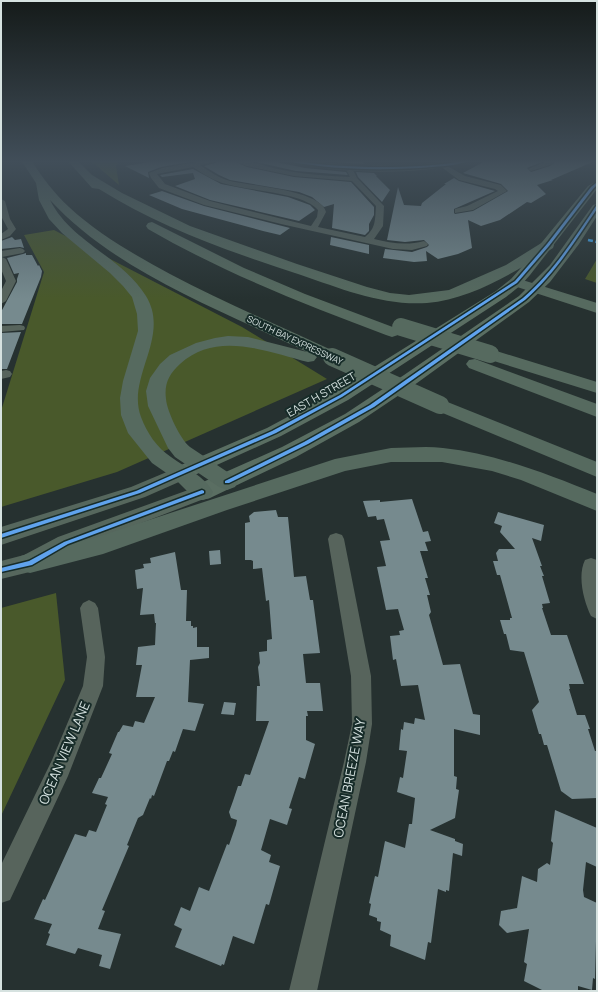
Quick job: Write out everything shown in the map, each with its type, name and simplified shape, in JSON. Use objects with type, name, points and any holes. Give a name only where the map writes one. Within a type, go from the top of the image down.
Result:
[{"type":"highway","points":[[47,206],[56,220],[126,280],[140,298],[146,313],[146,329],[129,391],[129,408],[131,417],[139,435],[162,461],[181,473],[202,492]]},
{"type":"highway","name":"SOUTH BAY EXPRESSWAY","points":[[63,206],[81,222],[137,260],[190,290],[326,359],[381,380],[597,470]]},
{"type":"highway","points":[[121,206],[166,235],[222,264],[295,295],[396,330],[474,364],[597,411]]},
{"type":"highway","points":[[139,206],[196,232],[363,291],[390,297],[418,299],[453,294],[511,268],[548,245]]},
{"type":"highway","points":[[521,277],[597,308]]},
{"type":"highway","points":[[541,284],[597,295]]},
{"type":"highway","points":[[396,330],[490,354],[597,388]]},
{"type":"highway","points":[[227,482],[178,448],[157,406],[157,384],[164,369],[186,352],[202,346],[236,341],[262,344],[326,359]]},
{"type":"highway","points":[[30,563],[95,547],[342,464],[391,454],[442,455],[494,464],[529,475],[597,503]]},
{"type":"main road","name":"EAST H STREET","points":[[1,536],[138,492],[274,432],[341,396],[501,294],[521,277],[578,206]]},
{"type":"main road","points":[[1,570],[30,563],[66,543],[227,482],[306,443],[372,406],[541,284],[597,207]]},
{"type":"street","points":[[1,237],[12,229],[6,219],[2,206]]},
{"type":"street","points":[[218,206],[392,246],[412,246],[424,244]]},
{"type":"street","points":[[313,229],[322,213],[320,206]]},
{"type":"street","points":[[366,241],[377,232],[379,227],[380,206]]},
{"type":"street","points":[[458,211],[473,206]]},
{"type":"street","points":[[1,254],[20,251]]},
{"type":"street","points":[[1,259],[11,281],[1,300]]},
{"type":"street","points":[[1,329],[20,328]]},
{"type":"street","name":"OCEAN BREEZE WAY","points":[[303,991],[362,724],[361,676],[336,539]]},
{"type":"street","points":[[591,565],[591,595],[597,611]]},
{"type":"street","name":"OCEAN VIEW LANE","points":[[1,891],[60,768],[93,686],[96,657],[89,608]]},
{"type":"green space","points":[[54,230],[242,327],[327,379],[117,472],[1,507],[1,411],[44,272],[24,235]]},
{"type":"green space","points":[[597,259],[597,283],[585,279]]},
{"type":"green space","points":[[56,593],[65,680],[1,816],[1,608]]},
{"type":"building","points":[[176,206],[205,206],[290,228],[280,235]]},
{"type":"building","points":[[237,206],[311,206],[315,210],[299,221]]},
{"type":"building","points":[[334,206],[374,207],[374,215],[369,224],[369,231],[365,235],[332,228]]},
{"type":"building","points":[[394,206],[460,206],[454,209],[455,214],[473,211],[481,206],[521,206],[500,220],[481,226],[468,220],[472,248],[458,254],[438,259],[426,251],[427,261],[414,262],[383,258],[385,249],[412,252],[429,245],[424,240],[405,242],[387,240]]},
{"type":"building","points":[[12,237],[15,240],[21,239],[24,248],[1,249],[1,241]]},
{"type":"building","points":[[331,237],[369,245],[369,254],[330,245]]},
{"type":"building","points":[[26,253],[26,255],[32,255],[38,266],[39,265],[42,271],[41,277],[22,324],[1,324],[1,312],[17,282],[19,273],[14,274],[7,258]]},
{"type":"building","points":[[21,332],[7,369],[1,369],[1,333]]},
{"type":"building","points":[[412,499],[423,532],[428,531],[431,541],[425,542],[428,551],[420,551],[428,578],[425,578],[430,595],[427,595],[431,612],[429,615],[443,665],[460,664],[473,714],[480,715],[480,735],[454,729],[454,776],[457,777],[456,789],[459,790],[455,818],[430,830],[455,839],[455,841],[463,844],[462,856],[453,853],[449,891],[446,890],[446,892],[438,889],[431,943],[428,942],[425,960],[390,946],[391,935],[380,930],[381,922],[377,921],[377,918],[369,915],[371,904],[369,903],[375,876],[378,877],[385,841],[405,848],[409,824],[412,824],[415,798],[397,792],[400,777],[403,778],[407,751],[399,750],[401,729],[403,730],[404,722],[414,724],[415,718],[425,720],[418,685],[401,686],[396,659],[393,660],[390,636],[400,635],[399,631],[404,630],[398,609],[386,610],[377,567],[386,566],[380,541],[390,540],[384,519],[377,520],[376,516],[368,517],[363,501],[380,500],[380,502]]},
{"type":"building","points":[[276,510],[278,517],[288,517],[294,577],[306,576],[310,600],[313,600],[320,653],[303,654],[306,683],[320,683],[323,711],[307,711],[306,740],[315,744],[305,779],[299,777],[289,808],[292,809],[287,825],[270,819],[261,850],[271,855],[269,862],[280,866],[269,905],[266,904],[254,944],[233,936],[224,965],[222,964],[221,966],[175,947],[182,929],[174,925],[181,907],[190,911],[199,887],[209,891],[236,825],[237,820],[231,818],[229,812],[238,786],[241,786],[245,774],[250,775],[269,721],[256,721],[257,686],[260,686],[258,667],[260,663],[259,652],[267,651],[267,640],[272,639],[269,600],[266,601],[262,568],[253,569],[253,561],[245,560],[245,523],[250,522],[249,516],[254,512]]},
{"type":"building","points":[[498,512],[544,525],[541,541],[532,538],[542,566],[540,566],[544,576],[542,576],[550,603],[542,604],[542,608],[551,635],[567,635],[584,684],[569,684],[569,689],[577,715],[585,715],[595,751],[597,751],[597,798],[572,799],[561,791],[547,745],[544,745],[541,734],[539,734],[532,710],[539,702],[524,652],[510,650],[506,634],[504,634],[500,620],[510,620],[510,618],[512,618],[500,575],[497,575],[493,561],[498,561],[496,553],[499,549],[515,549],[500,532],[502,526],[494,523]]},
{"type":"building","points":[[220,550],[221,564],[210,565],[209,551]]},
{"type":"building","points":[[175,552],[181,590],[187,590],[186,621],[191,621],[191,626],[193,626],[193,628],[197,627],[197,647],[209,647],[209,658],[190,660],[188,702],[204,704],[195,731],[183,729],[175,752],[173,751],[169,761],[167,761],[154,796],[152,795],[151,799],[150,798],[143,815],[138,818],[127,845],[129,846],[102,910],[105,911],[98,929],[121,934],[110,969],[99,966],[102,955],[78,948],[75,954],[46,945],[50,934],[48,933],[52,924],[34,919],[43,899],[45,900],[75,834],[86,837],[89,830],[96,832],[107,805],[105,804],[108,797],[92,793],[112,754],[109,753],[118,732],[123,725],[133,727],[135,721],[144,723],[155,697],[136,697],[142,665],[136,665],[138,647],[155,645],[156,623],[154,614],[140,615],[143,588],[137,589],[135,570],[144,568],[143,564],[151,563],[150,558]]},
{"type":"building","points":[[224,702],[236,703],[234,715],[221,714]]},
{"type":"building","points":[[555,810],[597,828],[597,867],[586,862],[583,890],[584,897],[597,903],[595,979],[593,978],[592,990],[578,986],[578,991],[544,991],[524,981],[527,964],[524,962],[529,929],[507,933],[499,925],[501,911],[517,908],[522,876],[537,882],[538,869],[547,863],[550,865]]},
{"type":"marked path","points":[[588,240],[597,242]]},
{"type":"cycle path","points":[[1,536],[138,492],[274,432],[341,396],[516,282],[548,245],[578,206]]},
{"type":"cycle path","points":[[227,482],[306,443],[372,406],[524,299],[554,268],[597,207]]},
{"type":"cycle path","points":[[1,570],[30,563],[66,543],[202,492]]}]
